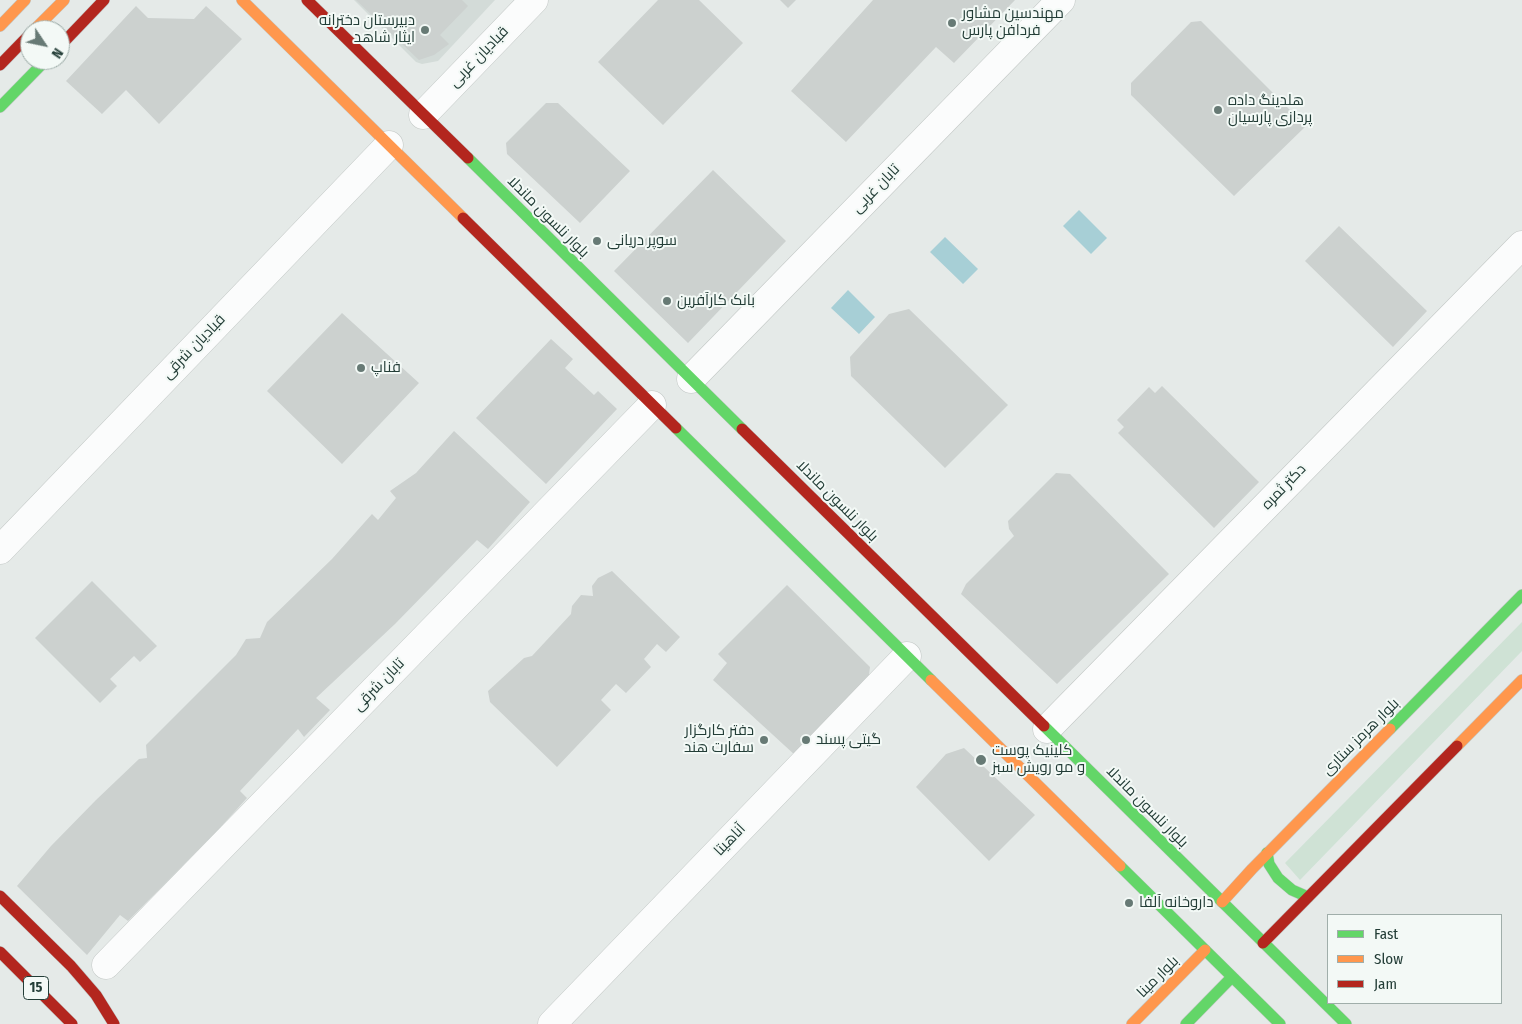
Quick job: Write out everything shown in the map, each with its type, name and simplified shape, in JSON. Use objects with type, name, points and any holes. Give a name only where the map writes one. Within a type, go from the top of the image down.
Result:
[{"type":"main road","points":[[0,26],[25,0]]},
{"type":"main road","points":[[44,20],[64,0]]},
{"type":"main road","points":[[70,36],[104,0]]},
{"type":"main road","points":[[242,0],[1280,1024]]},
{"type":"main road","name":"بلوار نلسون ماندلا","points":[[307,0],[1346,1024]]},
{"type":"main road","points":[[0,65],[20,44]]},
{"type":"main road","points":[[0,107],[36,70]]},
{"type":"main road","name":"بلوار هرمز ستاری","points":[[1222,902],[1267,853],[1522,595]]},
{"type":"main road","points":[[1263,943],[1522,680]]},
{"type":"main road","points":[[1267,853],[1269,864],[1278,878],[1292,890],[1308,897]]},
{"type":"main road","points":[[0,896],[71,966],[96,995],[114,1024]]},
{"type":"main road","name":"بلوار مینا","points":[[1132,1024],[1205,950]]},
{"type":"main road","name":"15","points":[[0,952],[72,1024]]},
{"type":"main road","points":[[1186,1024],[1232,977]]},
{"type":"main road","points":[[1176,980],[1188,986]]},
{"type":"main road","points":[[1196,996],[1202,1008]]},
{"type":"street","name":"قبادیان غربی","points":[[423,115],[534,0]]},
{"type":"street","name":"تابان غربی","points":[[691,379],[1061,0]]},
{"type":"street","name":"قبادیان شرقی","points":[[0,550],[389,145]]},
{"type":"street","name":"دکتر ثمره","points":[[1047,729],[1522,245]]},
{"type":"street","name":"تابان شرقی","points":[[106,966],[652,405]]},
{"type":"street","name":"آناهیتا","points":[[552,1024],[907,656]]},
{"type":"shaded area","name":"دبیرستان دخترانه ایثار شاهد","points":[[354,0],[495,0],[438,61],[422,64],[416,62]]},
{"type":"green space","points":[[1522,622],[1522,651],[1300,880],[1285,863]]},
{"type":"water","points":[[1079,210],[1107,238],[1091,254],[1063,226]]},
{"type":"water","points":[[945,237],[978,269],[963,284],[930,252]]},
{"type":"water","points":[[848,290],[875,317],[859,334],[831,308]]},
{"type":"building","name":"دبیرستان دخترانه ایثار شاهد","points":[[356,0],[462,0],[468,6],[440,35],[449,44],[434,55],[419,60]]},
{"type":"building","points":[[658,0],[699,0],[743,43],[663,125],[598,62]]},
{"type":"building","points":[[780,0],[796,0],[788,8]]},
{"type":"building","points":[[873,0],[1015,0],[954,63],[936,47],[846,142],[791,91]]},
{"type":"building","points":[[136,6],[148,18],[194,19],[206,6],[242,39],[159,124],[126,90],[102,114],[66,81]]},
{"type":"building","name":"هلدینگ داده پردازی پارسیان","points":[[1201,21],[1306,126],[1234,196],[1131,95],[1131,83],[1191,22]]},
{"type":"building","points":[[546,103],[558,103],[630,171],[580,223],[507,154],[506,143]]},
{"type":"building","points":[[713,170],[786,241],[688,343],[614,271]]},
{"type":"building","points":[[1339,226],[1427,311],[1393,347],[1305,261]]},
{"type":"building","points":[[909,309],[1008,405],[945,468],[851,376],[850,357],[889,314]]},
{"type":"building","points":[[342,313],[419,383],[342,464],[267,391]]},
{"type":"building","points":[[551,339],[573,359],[565,368],[594,395],[598,391],[617,409],[546,484],[476,418]]},
{"type":"building","points":[[1162,386],[1259,482],[1214,528],[1118,433],[1124,427],[1117,420],[1149,387],[1155,393]]},
{"type":"building","points":[[454,431],[530,502],[488,549],[477,540],[395,624],[316,698],[330,710],[304,737],[298,729],[240,791],[247,798],[218,830],[128,921],[120,915],[87,955],[17,886],[51,846],[96,800],[139,759],[147,758],[146,745],[236,655],[246,639],[260,638],[267,622],[332,559],[372,514],[378,520],[396,498],[390,491],[416,473]]},
{"type":"building","points":[[1056,473],[1070,474],[1169,574],[1057,684],[961,594],[966,584],[1014,536],[1009,529],[1008,521]]},
{"type":"building","points":[[612,571],[680,637],[666,652],[657,644],[644,659],[651,667],[626,693],[616,684],[601,700],[611,710],[557,767],[490,702],[488,691],[524,658],[532,656],[571,614],[572,606],[581,595],[593,596],[592,586],[598,578]]},
{"type":"building","points":[[92,581],[157,646],[140,662],[134,656],[110,679],[117,686],[100,703],[35,638]]},
{"type":"building","points":[[787,585],[870,667],[868,683],[796,756],[713,680],[727,663],[718,654]]},
{"type":"building","points":[[964,748],[1035,815],[989,861],[916,787],[946,754]]},
{"type":"traffic: fast","points":[[0,107],[36,70]]},
{"type":"traffic: fast","points":[[468,158],[742,429]]},
{"type":"traffic: fast","points":[[676,428],[931,680]]},
{"type":"traffic: fast","points":[[1390,729],[1522,595]]},
{"type":"traffic: fast","points":[[1044,726],[1346,1024]]},
{"type":"traffic: fast","points":[[1267,853],[1269,864],[1278,878],[1292,890],[1308,897]]},
{"type":"traffic: fast","points":[[1120,866],[1280,1024]]},
{"type":"traffic: fast","points":[[1186,1024],[1232,977]]},
{"type":"traffic: slow","points":[[0,26],[25,0]]},
{"type":"traffic: slow","points":[[44,20],[64,0]]},
{"type":"traffic: slow","points":[[242,0],[463,218]]},
{"type":"traffic: slow","points":[[931,680],[1120,866]]},
{"type":"traffic: slow","points":[[1457,746],[1522,680]]},
{"type":"traffic: slow","points":[[1222,902],[1390,729]]},
{"type":"traffic: slow","points":[[1132,1024],[1205,950]]},
{"type":"traffic: jam","points":[[70,36],[104,0]]},
{"type":"traffic: jam","points":[[307,0],[468,158]]},
{"type":"traffic: jam","points":[[0,65],[20,44]]},
{"type":"traffic: jam","points":[[463,218],[676,428]]},
{"type":"traffic: jam","points":[[742,429],[1044,726]]},
{"type":"traffic: jam","points":[[1263,943],[1457,746]]},
{"type":"traffic: jam","points":[[0,896],[71,966],[96,995],[114,1024]]},
{"type":"traffic: jam","points":[[0,952],[72,1024]]},
{"type":"place","name":"مهندسین مشاور فردافن پارس","points":[[952,23]]},
{"type":"place","name":"دبیرستان دخترانه ایثار شاهد","points":[[425,30]]},
{"type":"place","name":"هلدینگ داده پردازی پارسیان","points":[[1218,110]]},
{"type":"place","name":"سوپر دریانی","points":[[597,241]]},
{"type":"place","name":"بانک کارآفرین","points":[[667,301]]},
{"type":"place","name":"فناپ","points":[[361,368]]},
{"type":"place","name":"دفتر کارگزار سفارت هند","points":[[764,740]]},
{"type":"place","name":"گیتی پسند","points":[[806,740]]},
{"type":"place","name":"کلینیک پوست و مو رویش سبز","points":[[981,760]]},
{"type":"place","name":"داروخانه آلفا","points":[[1129,903]]}]
